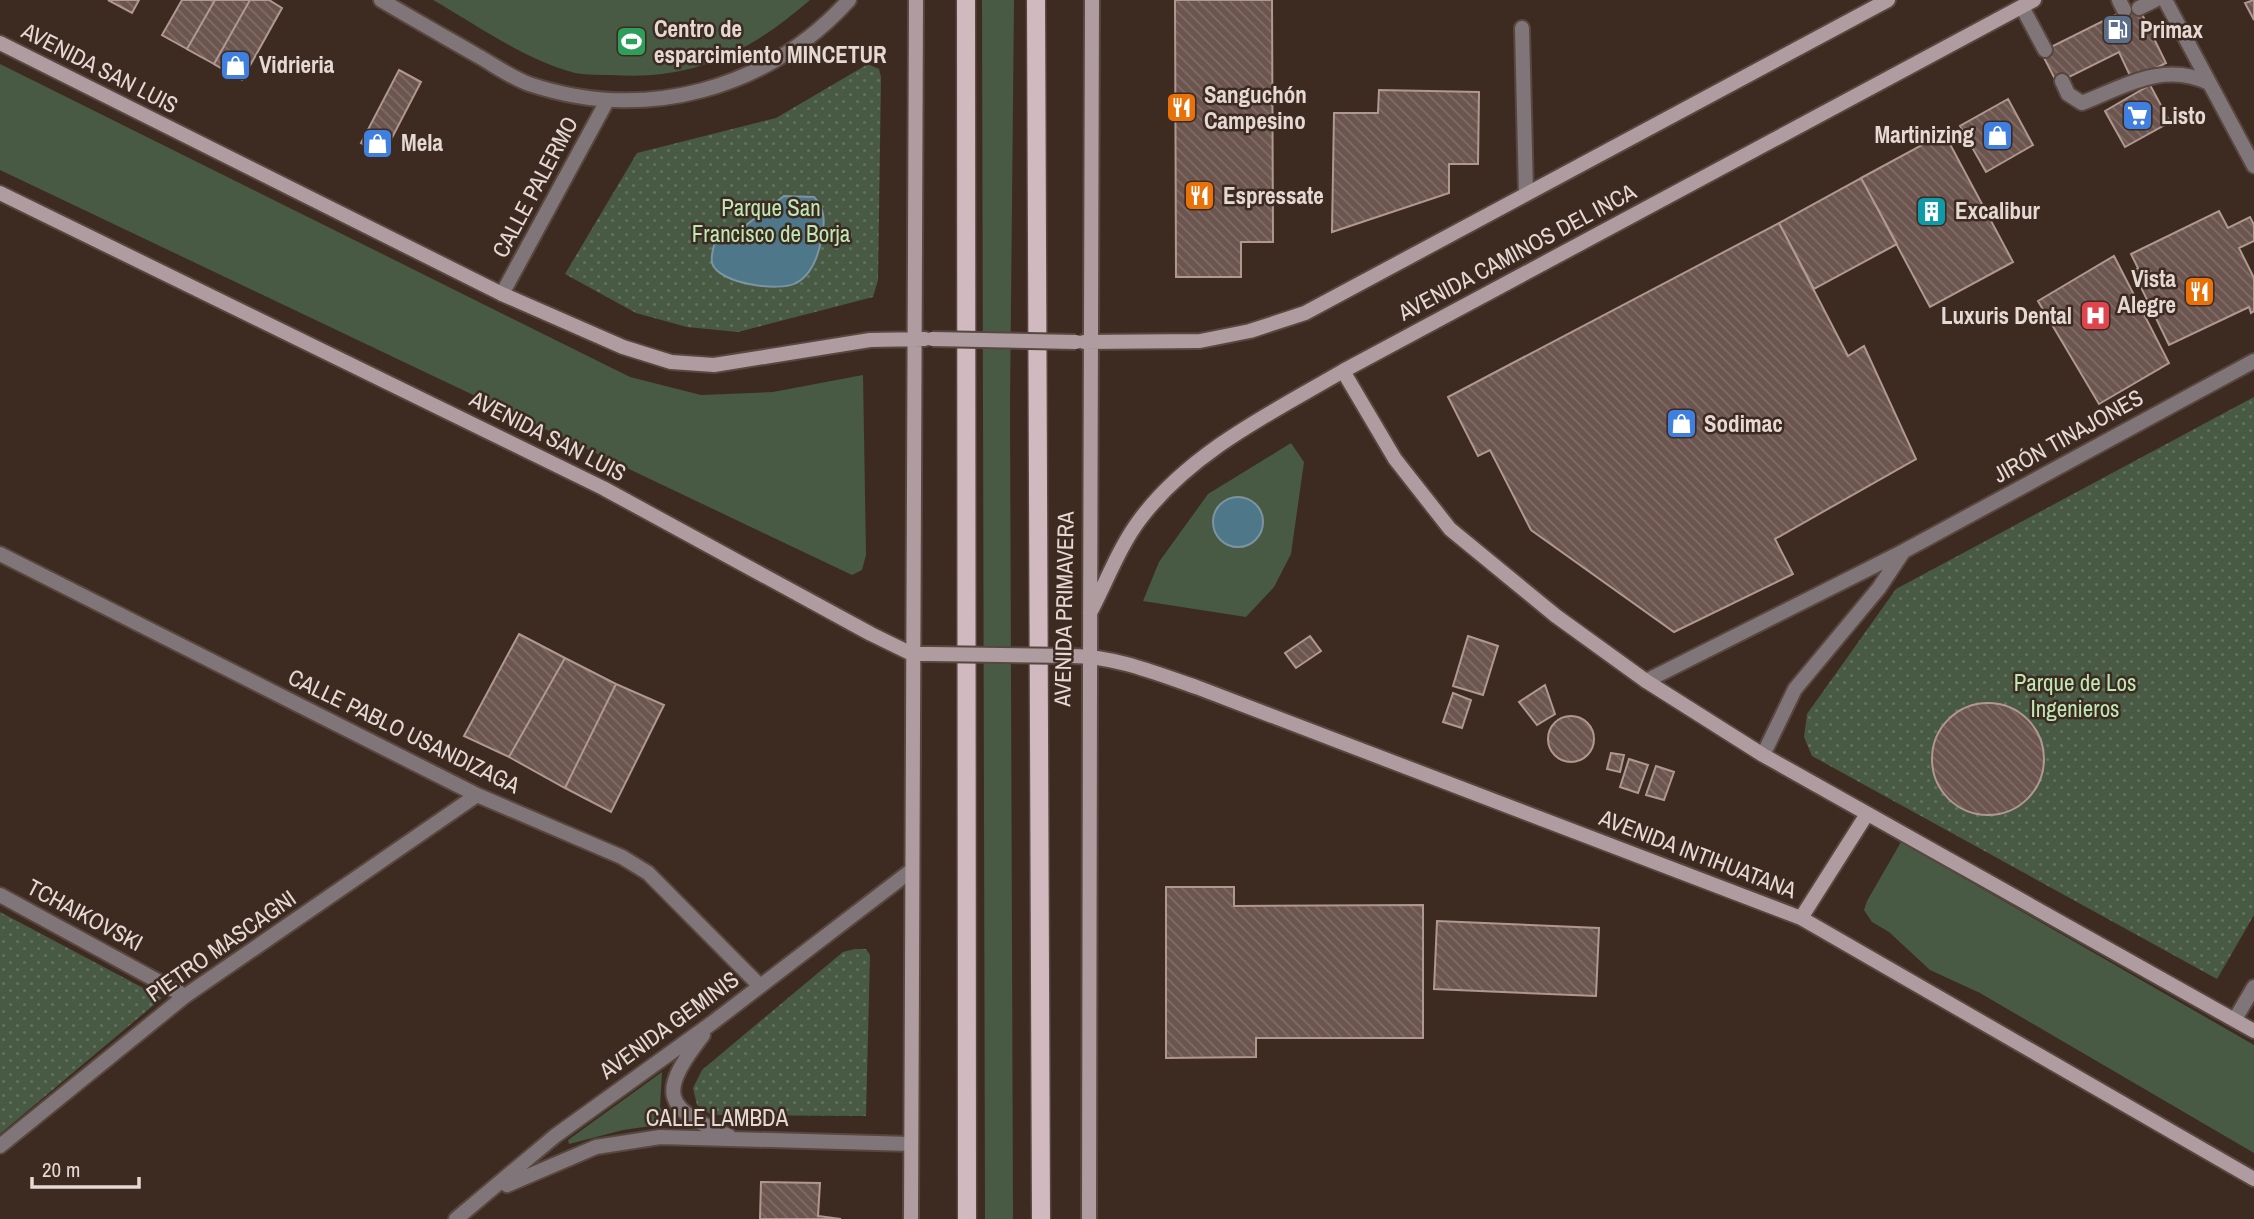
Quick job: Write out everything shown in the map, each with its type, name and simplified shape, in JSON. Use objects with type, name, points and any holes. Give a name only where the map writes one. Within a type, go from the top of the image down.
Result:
[{"type":"main road","points":[[911,1219],[916,0]]},
{"type":"main road","points":[[967,0],[967,1219]]},
{"type":"main road","name":"AVENIDA PRIMAVERA","points":[[1036,0],[1041,1219]]},
{"type":"main road","name":"AVENIDA PRIMAVERA","points":[[1089,1219],[1088,617],[1093,342],[1092,0]]},
{"type":"main road","name":"AVENIDA CAMINOS DEL INCA","points":[[1093,342],[1200,341],[1250,331],[1305,313],[1888,0]]},
{"type":"main road","name":"AVENIDA CAMINOS DEL INCA","points":[[1088,617],[1139,520],[1171,483],[1235,434],[1343,371],[2028,3]]},
{"type":"main road","name":"AVENIDA SAN LUIS","points":[[0,43],[502,294],[623,347],[671,362],[714,365],[831,345],[915,339],[1093,342]]},
{"type":"main road","name":"AVENIDA SAN LUIS","points":[[0,193],[590,482],[912,654],[1088,656]]},
{"type":"main road","points":[[1343,371],[1395,459],[1450,529],[1556,616],[1646,681],[1763,755],[2254,1031]]},
{"type":"main road","name":"AVENIDA INTIHUATANA","points":[[1088,656],[1142,668],[1199,688],[1801,918],[2254,1179]]},
{"type":"main road","points":[[1801,918],[1867,814]]},
{"type":"street","points":[[381,0],[527,83],[607,101],[654,100],[704,92],[750,75],[793,50],[849,0]]},
{"type":"street","points":[[2139,8],[2155,0]]},
{"type":"street","points":[[2165,0],[2254,166]]},
{"type":"street","points":[[2028,3],[2045,50]]},
{"type":"street","points":[[1522,28],[1526,194]]},
{"type":"street","points":[[2062,81],[2068,94],[2082,103],[2155,72],[2185,73],[2210,83]]},
{"type":"street","name":"CALLE PALERMO","points":[[502,294],[607,101]]},
{"type":"street","name":"JIRÓN TINAJONES","points":[[1646,681],[1904,551],[2254,361]]},
{"type":"street","name":"JIRÓN TINAJONES","points":[[1763,755],[1795,689],[1878,589],[1904,551]]},
{"type":"street","name":"CALLE PABLO USANDIZAGA","points":[[0,554],[477,795],[622,857],[648,873],[760,986]]},
{"type":"street","name":"PIETRO MASCAGNI","points":[[0,1146],[185,996],[477,795]]},
{"type":"street","name":"AVENIDA GEMINIS","points":[[456,1219],[555,1136],[712,1023],[912,870]]},
{"type":"street","name":"TCHAIKOVSKI","points":[[0,895],[185,996]]},
{"type":"street","points":[[2235,1019],[2254,987]]},
{"type":"street","points":[[712,1023],[681,1067],[674,1080],[673,1093],[680,1110],[690,1120],[737,1139]]},
{"type":"street","name":"CALLE LAMBDA","points":[[490,1193],[555,1163],[616,1143],[660,1137],[911,1144]]},
{"type":"green space","name":"Centro de esparcimiento MINCETUR","points":[[433,0],[810,0],[765,34],[719,59],[694,68],[641,76],[584,74],[556,67],[520,51]]},
{"type":"green space","points":[[982,0],[1014,0],[1010,404],[1013,1219],[985,1219]]},
{"type":"green space","points":[[0,64],[630,377],[701,395],[773,392],[863,375],[866,555],[862,570],[852,575],[0,170]]},
{"type":"green space","name":"Parque San Francisco de Borja","points":[[868,64],[879,69],[881,77],[878,280],[873,297],[738,332],[687,327],[636,313],[565,274],[637,153],[776,118]]},
{"type":"green space","name":"Parque de Los Ingenieros","points":[[2254,397],[2254,915],[2217,979],[1812,756],[1804,737],[1807,714],[1896,589]]},
{"type":"green space","points":[[1291,443],[1304,462],[1291,554],[1274,587],[1246,617],[1143,601],[1159,562],[1208,494]]},
{"type":"green space","points":[[1901,842],[2254,1045],[2254,1153],[1980,993],[1930,970],[1889,932],[1872,922],[1864,910],[1867,901]]},
{"type":"green space","points":[[0,912],[162,998],[0,1134]]},
{"type":"green space","points":[[866,949],[870,955],[866,1116],[720,1115],[710,1114],[697,1105],[693,1088],[702,1070],[843,952]]},
{"type":"green space","points":[[662,1072],[660,1107],[672,1123],[623,1130],[569,1144],[568,1140]]},
{"type":"water","points":[[784,196],[814,197],[822,211],[824,226],[821,243],[814,263],[806,275],[796,283],[777,287],[737,281],[717,270],[712,263],[715,242],[737,232]]},
{"type":"water","points":[[1238,497],[1256,504],[1263,522],[1256,540],[1238,547],[1220,540],[1213,522],[1220,504]]},
{"type":"building","points":[[108,0],[139,0],[132,13]]},
{"type":"building","points":[[182,0],[215,0],[187,49],[162,35]]},
{"type":"building","points":[[215,0],[250,0],[214,64],[187,49]]},
{"type":"building","points":[[250,0],[269,0],[282,8],[242,80],[214,64]]},
{"type":"building","points":[[1175,0],[1272,0],[1273,242],[1241,242],[1241,277],[1176,277]]},
{"type":"building","points":[[2254,0],[2254,20],[2245,3]]},
{"type":"building","name":"Primax","points":[[2137,4],[2166,63],[2132,80],[2119,52],[2057,83],[2041,52]]},
{"type":"building","points":[[399,70],[421,82],[383,155],[361,143]]},
{"type":"building","name":"Listo","points":[[2150,85],[2170,122],[2125,147],[2105,111]]},
{"type":"building","points":[[1379,90],[1479,92],[1478,164],[1449,164],[1449,193],[1332,232],[1334,113],[1378,113]]},
{"type":"building","name":"Martinizing","points":[[2008,99],[2033,145],[1986,172],[1960,126]]},
{"type":"building","name":"Excalibur","points":[[1944,133],[2013,262],[1930,307],[1861,178]]},
{"type":"building","points":[[1861,178],[1897,244],[1814,289],[1779,223]]},
{"type":"building","name":"Vista Alegre","points":[[2219,211],[2228,228],[2250,217],[2254,225],[2254,241],[2239,248],[2254,278],[2254,311],[2251,313],[2249,307],[2169,345],[2133,271],[2138,268],[2131,254]]},
{"type":"building","name":"Sodimac","points":[[1779,223],[1848,356],[1864,346],[1916,459],[1775,539],[1793,574],[1674,632],[1531,530],[1490,450],[1478,456],[1448,397]]},
{"type":"building","points":[[2114,256],[2169,363],[2099,404],[2038,301]]},
{"type":"building","points":[[519,634],[565,658],[509,757],[464,736]]},
{"type":"building","points":[[1310,636],[1321,651],[1296,668],[1285,653]]},
{"type":"building","points":[[1468,636],[1498,646],[1483,695],[1453,686]]},
{"type":"building","points":[[565,658],[616,684],[565,788],[509,757]]},
{"type":"building","points":[[616,684],[664,705],[611,812],[565,788]]},
{"type":"building","points":[[1545,685],[1555,714],[1537,725],[1519,702]]},
{"type":"building","points":[[1453,693],[1471,700],[1462,728],[1443,722]]},
{"type":"building","points":[[1988,703],[2009,707],[2027,720],[2040,738],[2044,759],[2040,780],[2027,798],[2009,811],[1988,815],[1967,811],[1949,798],[1936,780],[1932,759],[1936,738],[1949,720],[1967,707]]},
{"type":"building","points":[[1571,716],[1587,723],[1594,739],[1587,755],[1571,762],[1555,755],[1548,739],[1555,723]]},
{"type":"building","points":[[1611,753],[1624,755],[1620,772],[1607,769]]},
{"type":"building","points":[[1629,759],[1648,765],[1638,793],[1620,787]]},
{"type":"building","points":[[1656,766],[1674,772],[1664,800],[1646,795]]},
{"type":"building","points":[[1166,887],[1234,887],[1234,906],[1423,905],[1423,1038],[1256,1038],[1256,1057],[1166,1058]]},
{"type":"building","points":[[1437,921],[1599,928],[1596,996],[1434,989]]},
{"type":"building","points":[[761,1182],[820,1183],[818,1216],[841,1219],[760,1219]]},
{"type":"place","name":"Primax","points":[[2117,30]]},
{"type":"place","name":"Centro de esparcimiento MINCETUR","points":[[631,42]]},
{"type":"place","name":"Vidrieria","points":[[236,65]]},
{"type":"place","name":"Sanguchón Campesino","points":[[1181,108]]},
{"type":"place","name":"Listo","points":[[2138,116]]},
{"type":"place","name":"Martinizing","points":[[1997,135]]},
{"type":"place","name":"Mela","points":[[378,143]]},
{"type":"place","name":"Espressate","points":[[1200,196]]},
{"type":"place","name":"Excalibur","points":[[1932,211]]},
{"type":"place","name":"Vista Alegre","points":[[2199,292]]},
{"type":"place","name":"Luxuris Dental","points":[[2095,316]]},
{"type":"place","name":"Sodimac","points":[[1681,424]]}]
